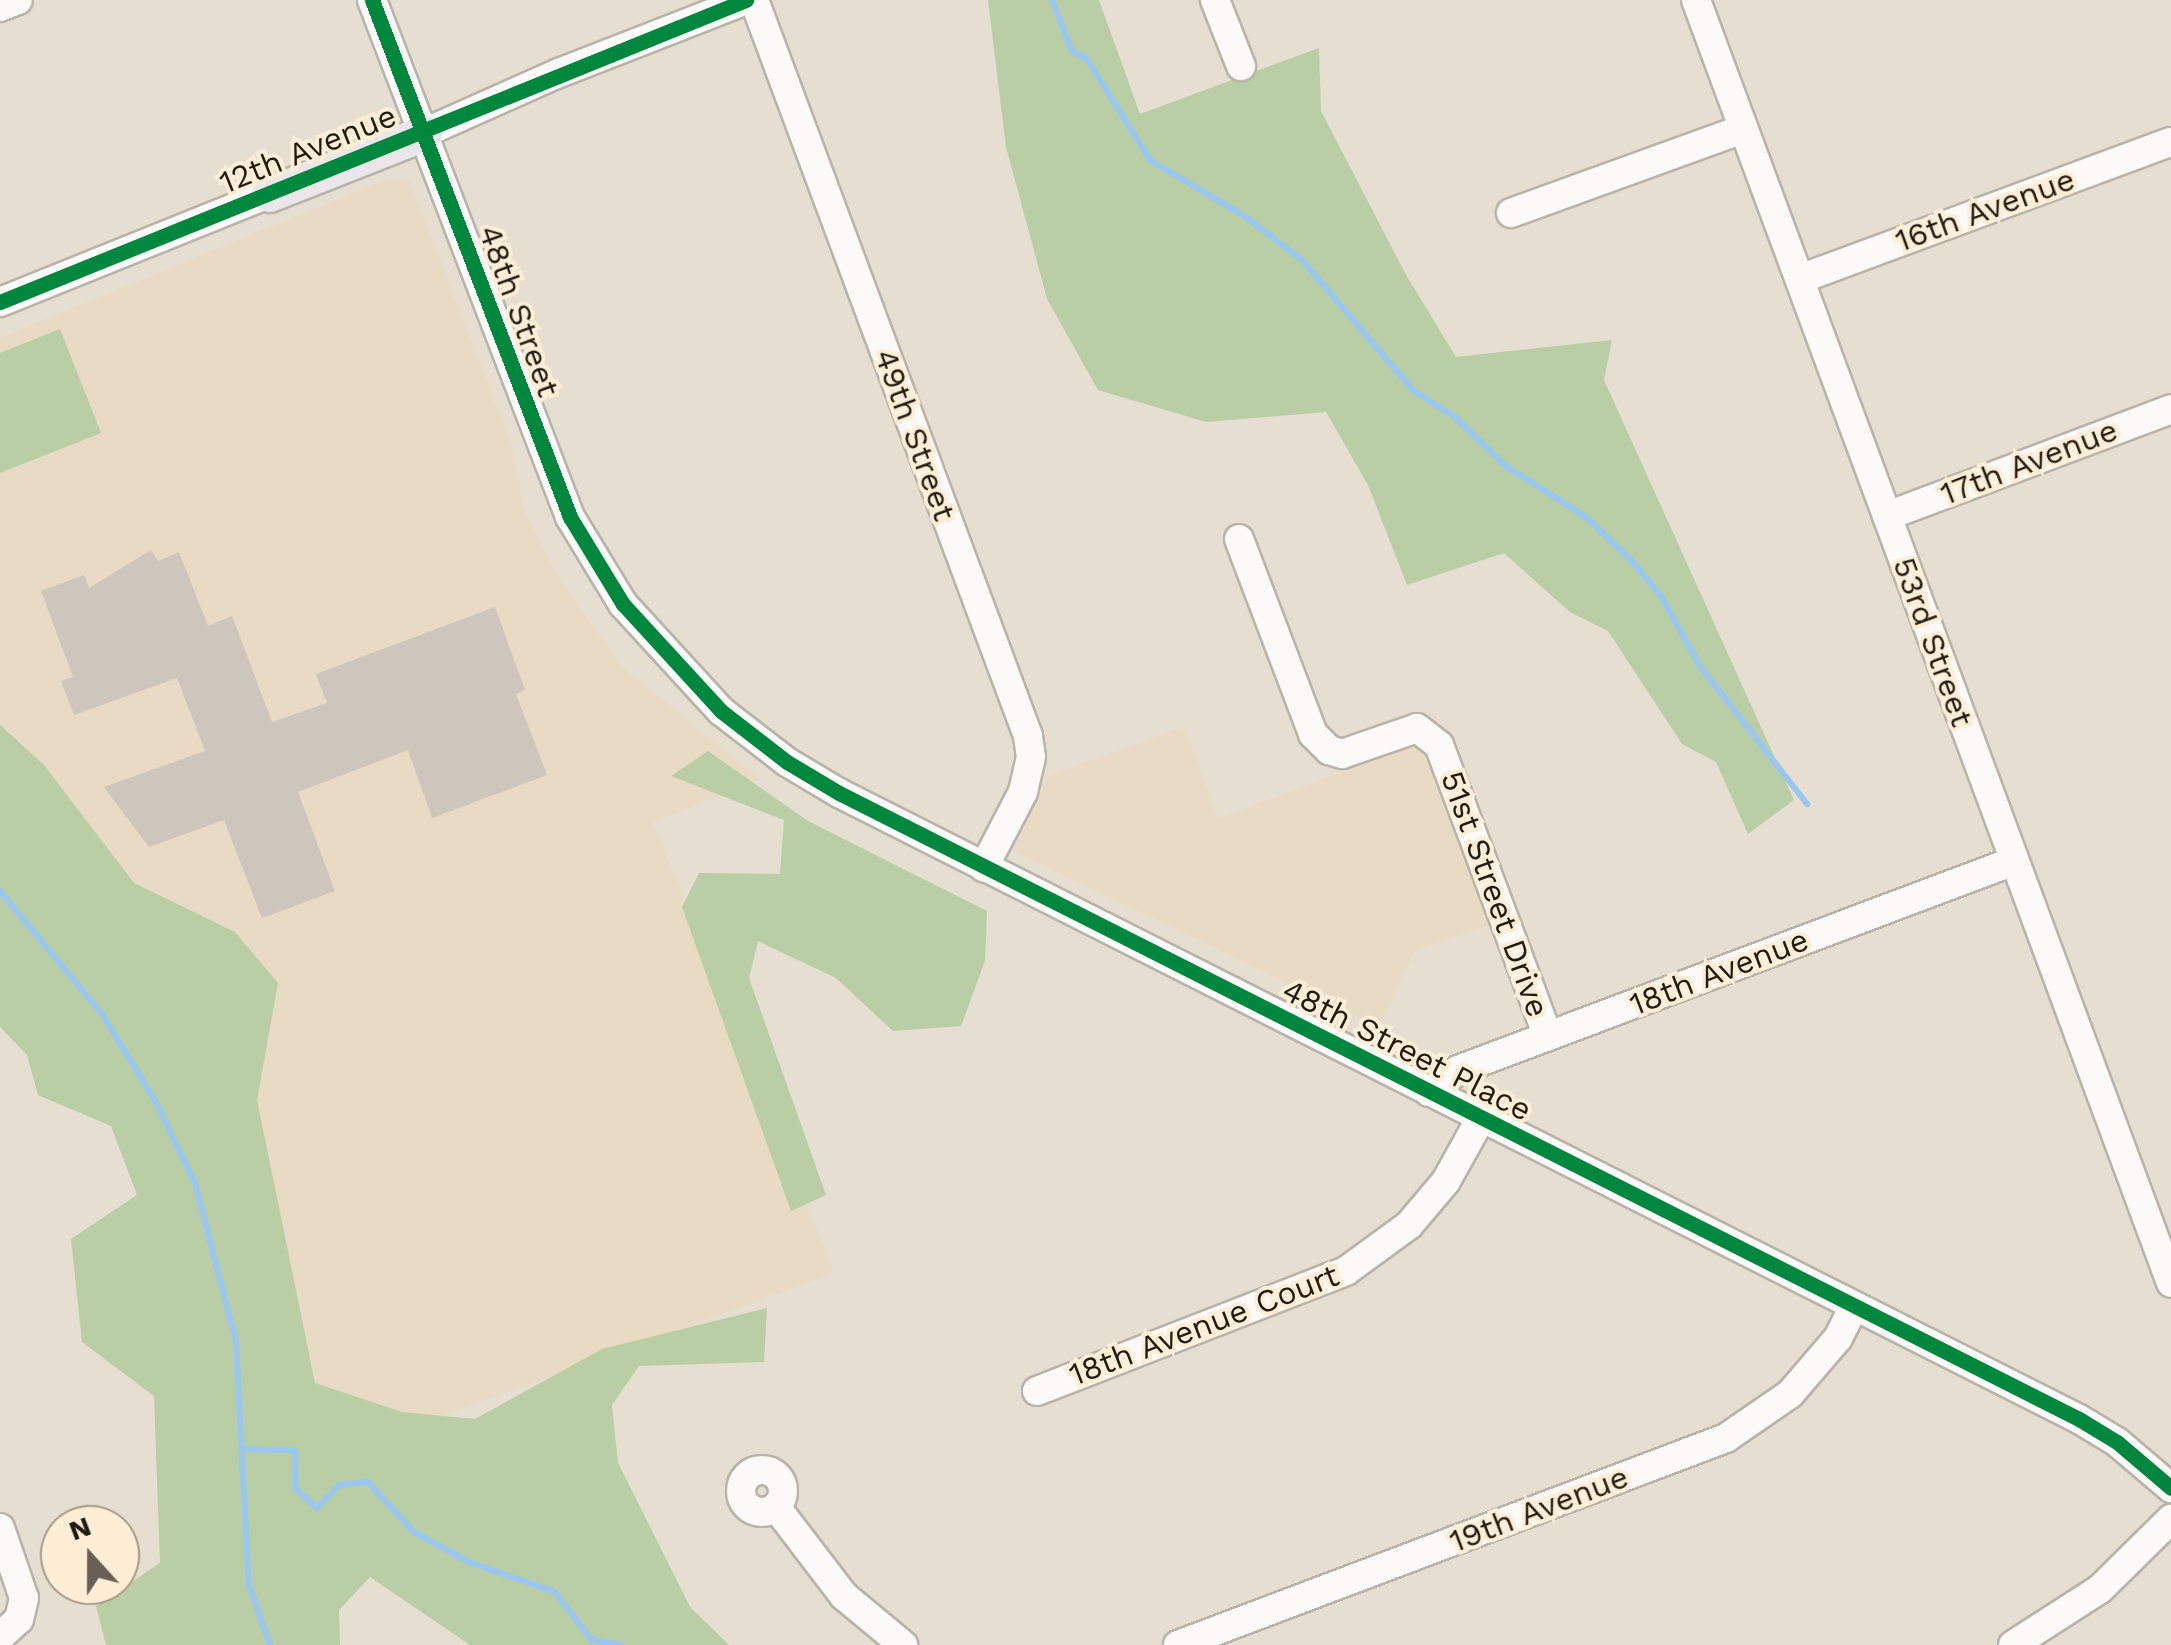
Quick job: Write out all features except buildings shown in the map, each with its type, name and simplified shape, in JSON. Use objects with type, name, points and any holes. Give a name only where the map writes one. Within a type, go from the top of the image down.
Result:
[{"type":"main road","name":"12th Avenue","points":[[268,194],[424,132]]},
{"type":"street","points":[[0,7],[18,0]]},
{"type":"street","name":"48th Street","points":[[372,0],[556,487],[588,549],[642,628]]},
{"type":"street","name":"12th Avenue","points":[[424,132],[560,72],[750,0]]},
{"type":"street","name":"49th Street","points":[[750,0],[1028,736],[1030,756],[1023,792],[984,867]]},
{"type":"street","points":[[1215,0],[1240,66]]},
{"type":"street","name":"53rd Street","points":[[1696,0],[2171,1283]]},
{"type":"street","points":[[1511,213],[1743,129]]},
{"type":"street","name":"16th Avenue","points":[[1800,279],[2171,142]]},
{"type":"street","name":"12th Avenue","points":[[0,302],[268,194]]},
{"type":"street","name":"17th Avenue","points":[[1887,516],[2171,409]]},
{"type":"street","name":"51st Street Drive","points":[[1239,539],[1313,734],[1342,754],[1417,728],[1439,745],[1548,1036]]},
{"type":"street","name":"48th Street Place","points":[[642,628],[721,712],[787,762],[984,867],[2079,1419],[2117,1442],[2171,1488]]},
{"type":"street","name":"18th Avenue","points":[[1429,1092],[1458,1070],[2014,861]]},
{"type":"street","name":"18th Avenue Court","points":[[1036,1391],[1346,1271],[1409,1225],[1446,1180],[1481,1118]]},
{"type":"street","name":"19th Avenue","points":[[1178,1645],[1726,1438],[1790,1394],[1838,1338],[1853,1308]]},
{"type":"street","points":[[776,1507],[844,1596],[903,1645]]},
{"type":"street","points":[[2013,1645],[2100,1589],[2171,1518]]},
{"type":"street","points":[[0,1528],[21,1584],[22,1610],[0,1637]]},
{"type":"shaded area","points":[[388,179],[410,182],[511,444],[523,507],[557,575],[623,668],[760,779],[653,822],[834,1273],[264,1480],[0,796],[0,338]]},
{"type":"shaded area","points":[[1184,727],[1218,819],[1419,743],[1490,925],[1415,950],[1379,1027],[1014,851],[1048,776]]},
{"type":"green space","points":[[988,0],[1099,0],[1140,114],[1319,48],[1321,111],[1406,275],[1456,357],[1612,340],[1604,380],[1794,800],[1748,834],[1716,762],[1682,744],[1608,631],[1570,612],[1504,553],[1407,585],[1368,485],[1326,412],[1206,422],[1098,390],[1047,299],[1006,147]]},
{"type":"green space","points":[[60,329],[101,433],[0,473],[0,353]]},
{"type":"green space","points":[[0,725],[44,765],[134,883],[235,932],[278,983],[257,1100],[315,1383],[402,1412],[475,1419],[602,1349],[767,1308],[764,1362],[639,1366],[612,1405],[618,1463],[690,1607],[729,1645],[470,1645],[370,1577],[339,1610],[340,1645],[106,1645],[96,1606],[140,1605],[140,1576],[160,1563],[154,1396],[82,1342],[71,1239],[137,1195],[111,1126],[38,1095],[27,1055],[0,1027]]},
{"type":"green space","points":[[708,751],[808,821],[987,911],[985,961],[961,1026],[893,1031],[836,978],[758,941],[749,978],[826,1195],[791,1211],[682,907],[699,873],[780,874],[784,820],[671,776]]},
{"type":"waterway","points":[[1052,0],[1072,51],[1087,59],[1150,160],[1246,217],[1302,260],[1413,390],[1456,418],[1507,467],[1586,517],[1631,560],[1661,596],[1700,666],[1807,804]]},
{"type":"waterway","points":[[0,891],[102,1014],[156,1102],[195,1183],[236,1341],[249,1585],[270,1645]]},
{"type":"waterway","points":[[242,1449],[295,1450],[296,1489],[317,1508],[339,1485],[368,1482],[414,1532],[469,1562],[555,1592],[592,1640],[621,1645]]},
{"type":"cycle path","points":[[372,0],[570,517],[623,604],[721,711],[787,762],[839,793],[2079,1419],[2117,1442],[2171,1488]]},
{"type":"cycle path","points":[[0,302],[746,0]]}]
